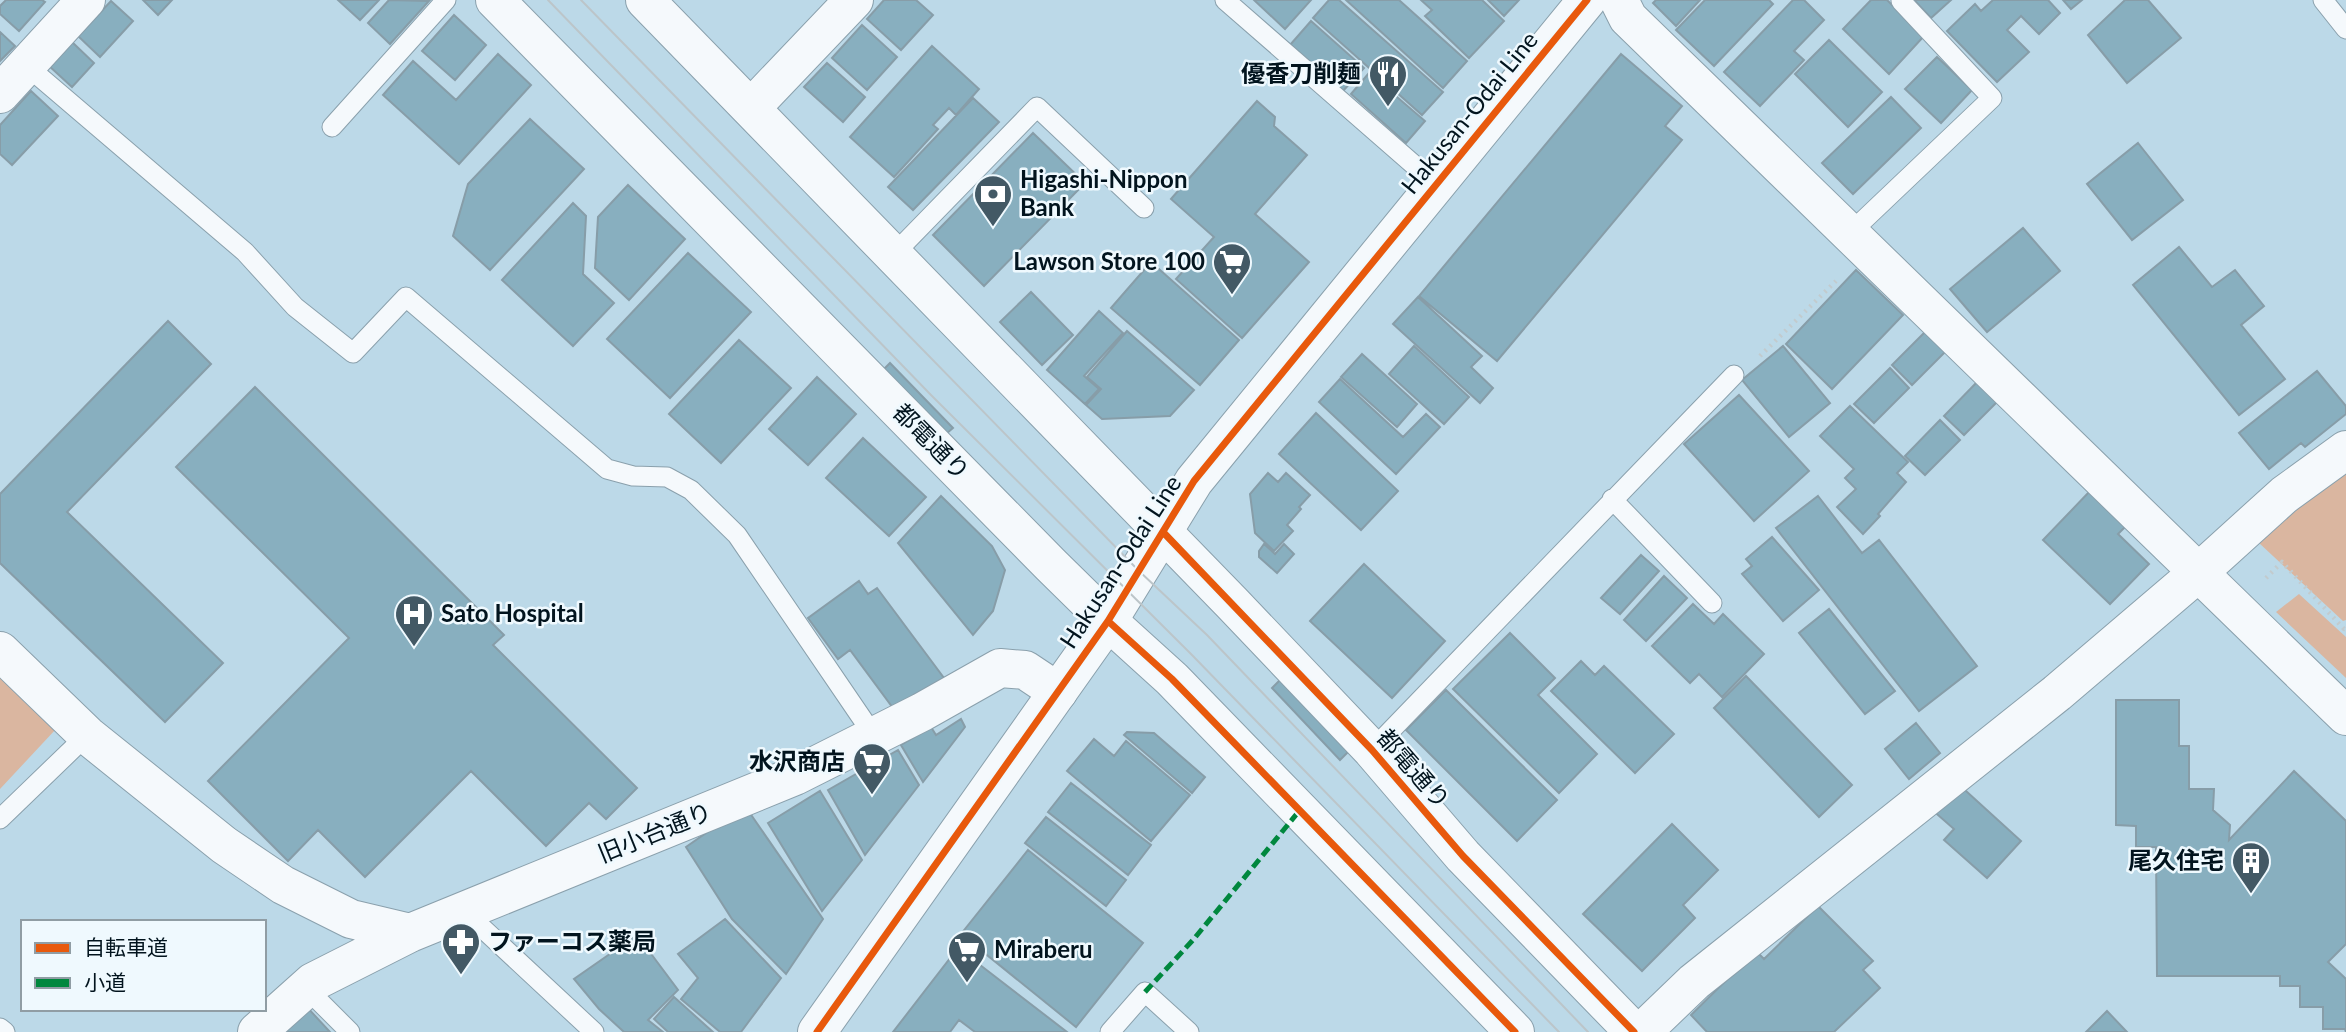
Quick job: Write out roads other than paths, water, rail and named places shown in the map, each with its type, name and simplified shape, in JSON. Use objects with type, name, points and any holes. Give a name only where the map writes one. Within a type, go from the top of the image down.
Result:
[{"type":"main road","name":"都電通り","points":[[495,0],[1108,621],[1172,679],[1515,1032]]},
{"type":"main road","name":"都電通り","points":[[645,0],[1372,750],[1463,856],[1634,1032]]},
{"type":"main road","points":[[751,108],[853,0]]},
{"type":"main road","name":"Hakusan-Odai Line","points":[[817,1032],[1108,621],[1194,481],[1587,0]]},
{"type":"main road","points":[[1619,0],[1628,18],[2346,716]]},
{"type":"main road","points":[[0,94],[27,66],[75,4]]},
{"type":"main road","points":[[1642,1032],[1694,982],[2057,693],[2199,572],[2284,495],[2346,450]]},
{"type":"main road","points":[[0,651],[87,735],[224,845],[284,885],[351,919],[410,933]]},
{"type":"main road","name":"旧小台通り","points":[[257,1032],[313,982],[410,933],[795,776],[1000,668],[1025,670],[1058,692]]},
{"type":"lane","points":[[332,127],[446,0]]},
{"type":"lane","points":[[1225,0],[1437,185]]},
{"type":"lane","points":[[2323,0],[2346,29]]},
{"type":"lane","points":[[1858,242],[1992,98],[1901,1]]},
{"type":"lane","points":[[27,66],[245,252],[295,307],[353,353],[405,297],[607,469],[633,476],[667,477],[691,490],[737,535],[874,736]]},
{"type":"lane","points":[[892,256],[1037,107],[1144,208]]},
{"type":"lane","points":[[1372,750],[1734,375]]},
{"type":"lane","points":[[1612,499],[1712,603]]},
{"type":"lane","points":[[0,819],[87,735]]},
{"type":"lane","points":[[464,911],[594,1032]]},
{"type":"lane","points":[[306,988],[350,1032]]},
{"type":"lane","points":[[1110,1032],[1145,992],[1189,1032]]},
{"type":"lane","points":[[0,1028],[5,1032]]},
{"type":"tram line","points":[[548,0],[931,395],[1191,654],[1559,1032]]},
{"type":"tram line","points":[[581,0],[1139,571],[1207,635],[1588,1032]]},
{"type":"place","name":"優香刀削麺","points":[[1388,108]]},
{"type":"place","name":"Higashi-Nippon Bank","points":[[993,228]]},
{"type":"place","name":"Lawson Store 100","points":[[1232,296]]},
{"type":"place","name":"Sato Hospital","points":[[414,648]]},
{"type":"place","name":"水沢商店","points":[[872,796]]},
{"type":"place","name":"尾久住宅","points":[[2251,895]]},
{"type":"place","name":"ファーコス薬局","points":[[461,976]]},
{"type":"place","name":"Miraberu","points":[[967,984]]}]
